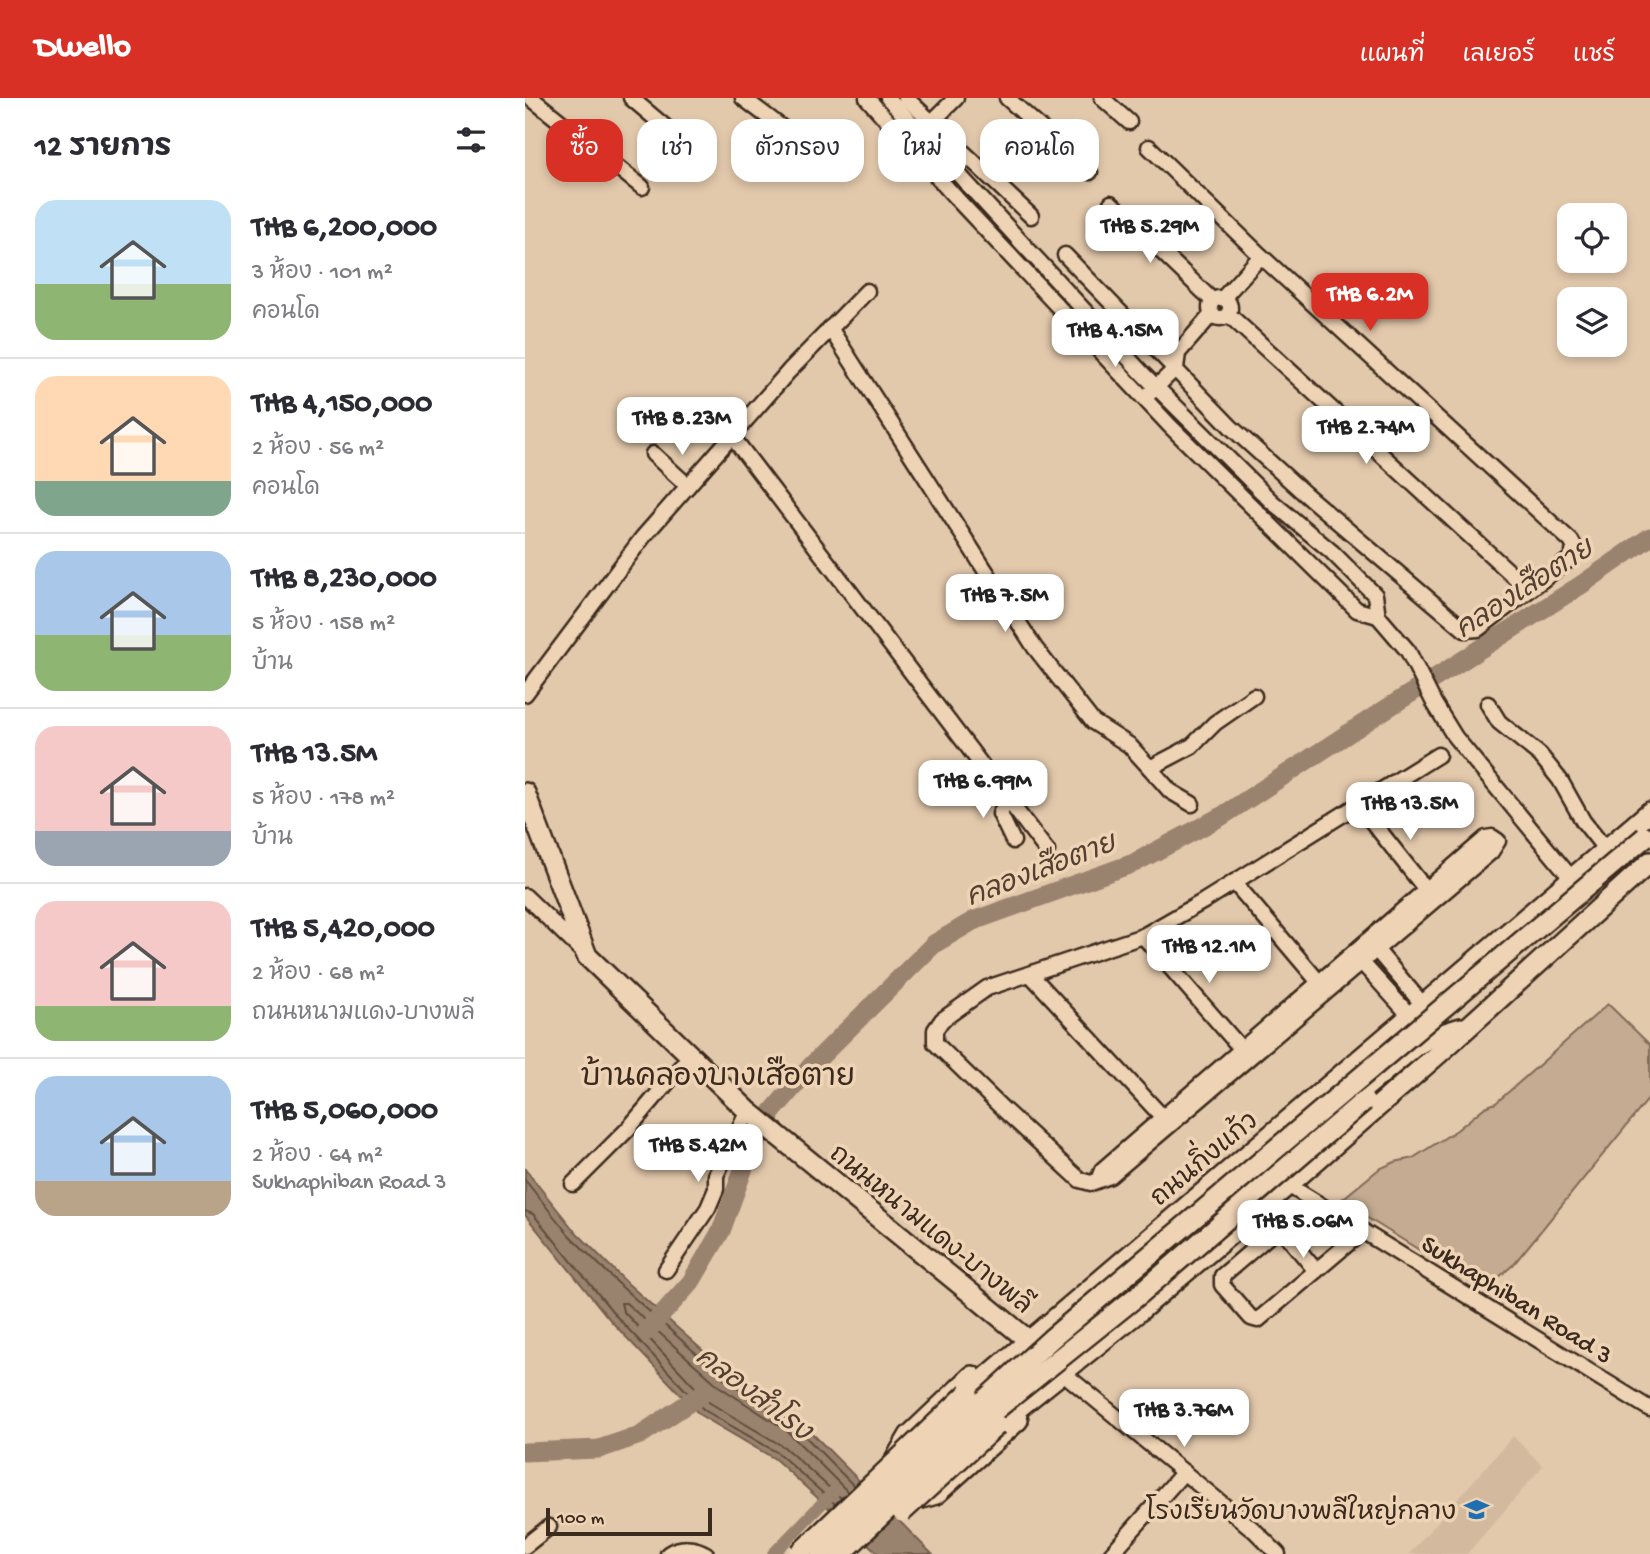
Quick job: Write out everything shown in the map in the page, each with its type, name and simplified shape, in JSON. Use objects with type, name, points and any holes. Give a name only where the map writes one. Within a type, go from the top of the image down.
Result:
[{"type":"main road","name":"ถนนหนามแดง-บางพลี","points":[[525,793],[587,956],[752,1115],[1028,1340]]},
{"type":"main road","name":"ถนนกิ่งแก้ว","points":[[799,1554],[1011,1354],[1650,812]]},
{"type":"main road","points":[[821,1554],[1051,1339],[1648,834]]},
{"type":"main road","points":[[857,1554],[1004,1418],[1137,1313],[1288,1185],[1650,862]]},
{"type":"main road","points":[[1004,1418],[1036,1375],[1047,1353],[1403,1055],[1422,1042],[1468,1026]]},
{"type":"main road","points":[[841,1554],[968,1432],[1141,1293],[1442,1034]]},
{"type":"main road","points":[[1011,1354],[995,1358],[980,1368],[909,1436],[897,1454],[895,1470],[922,1497],[936,1494],[948,1486],[1016,1422],[1055,1378]]},
{"type":"street","points":[[531,98],[642,187]]},
{"type":"street","points":[[631,98],[656,119]]},
{"type":"street","points":[[743,98],[771,119]]},
{"type":"street","points":[[867,98],[886,119]]},
{"type":"street","points":[[888,98],[908,119]]},
{"type":"street","points":[[906,98],[929,119]]},
{"type":"street","points":[[935,119],[956,98]]},
{"type":"street","points":[[1007,98],[1031,119]]},
{"type":"street","points":[[1102,98],[1129,122]]},
{"type":"street","points":[[1065,255],[1171,354],[1176,368],[1269,463],[1459,626],[1471,631],[1478,629],[1570,559],[1575,548],[1571,541],[1261,256],[1149,147]]},
{"type":"street","points":[[966,154],[1031,216]]},
{"type":"street","points":[[942,182],[1137,379],[1157,388],[1271,501],[1375,595],[1377,616]]},
{"type":"street","points":[[965,182],[1137,379],[1145,398],[1253,510],[1357,610],[1377,616],[1408,651],[1434,704],[1455,737],[1572,879]]},
{"type":"street","points":[[1111,203],[1216,304],[1220,317],[1228,314],[1529,590]]},
{"type":"street","points":[[1137,379],[1171,354],[1261,256]]},
{"type":"street","points":[[525,694],[643,537],[731,435],[867,291]]},
{"type":"street","points":[[830,328],[1035,648],[1093,722],[1129,745],[1170,791],[1192,804]]},
{"type":"street","points":[[1145,398],[1176,368]]},
{"type":"street","points":[[731,435],[1047,851]]},
{"type":"street","points":[[653,454],[688,486]]},
{"type":"street","points":[[1305,558],[1321,544]]},
{"type":"street","points":[[1150,768],[1192,746],[1215,723],[1254,696]]},
{"type":"street","points":[[1487,704],[1499,722],[1540,755],[1560,780],[1583,821],[1606,850]]},
{"type":"street","points":[[1431,895],[1486,838],[1492,837],[1498,841],[1491,852],[1431,895],[1167,1121],[1102,1170],[1098,1180],[1091,1183],[1080,1180],[935,1043],[935,1030],[951,1012],[986,988],[1143,936],[1438,755]]},
{"type":"street","points":[[1007,799],[1000,814],[1013,841]]},
{"type":"street","points":[[1359,805],[1431,895]]},
{"type":"street","points":[[1234,882],[1322,987]]},
{"type":"street","name":"ถนนหนามแดง-บางพลี","points":[[525,896],[587,956]]},
{"type":"street","points":[[1143,936],[1244,1053]]},
{"type":"street","points":[[1372,944],[1391,968],[1417,1012]]},
{"type":"street","points":[[1358,957],[1417,1012]]},
{"type":"street","points":[[1378,978],[1391,968]]},
{"type":"street","points":[[1030,974],[1167,1121]]},
{"type":"street","points":[[573,1184],[628,1129],[690,1056]]},
{"type":"street","points":[[667,1270],[708,1209],[716,1189],[716,1175],[752,1115]]},
{"type":"street","name":"Sukhaphiban Road 3","points":[[1288,1185],[1649,1406]]},
{"type":"street","points":[[1316,1271],[1284,1232],[1277,1229],[1222,1276],[1220,1281],[1251,1318],[1258,1320],[1316,1271],[1363,1231]]},
{"type":"street","points":[[1028,1340],[1047,1353]]},
{"type":"street","points":[[1055,1378],[1184,1472],[1255,1531],[1278,1554]]},
{"type":"street","points":[[1111,1554],[1184,1472]]},
{"type":"street","points":[[525,1546],[549,1527]]},
{"type":"street","points":[[669,1554],[673,1550],[694,1548],[706,1554]]},
{"type":"shaded area","points":[[1608,1004],[1650,1045],[1650,1097],[1513,1265],[1484,1290],[1340,1201],[1379,1169],[1413,1158],[1457,1130],[1485,1107],[1496,1103]]},
{"type":"shaded area","name":"โรงเรียนวัดบางพลีใหญ่กลาง","points":[[1513,1436],[1543,1466],[1467,1554],[1409,1554]]},
{"type":"water","name":"คลองสำโรง","points":[[525,1169],[573,1229],[626,1282],[730,1375],[796,1417],[932,1554],[879,1554],[775,1459],[700,1415],[611,1321],[525,1215]]},
{"type":"waterway","name":"คลองเสือตาย","points":[[646,1332],[691,1282],[721,1231],[746,1162],[772,1112],[812,1065],[934,944],[973,921],[1134,863],[1222,816],[1581,585],[1650,537]]},
{"type":"waterway","name":"คลองสำโรง","points":[[525,1452],[599,1449],[640,1435],[705,1392]]},
{"type":"waterway","points":[[773,1554],[835,1490]]},
{"type":"place","name":"โรงเรียนวัดบางพลีใหญ่กลาง","points":[[1476,1510]]},
{"type":"district","name":"บ้านคลองบางเสือตาย","points":[[718,1075]]}]
